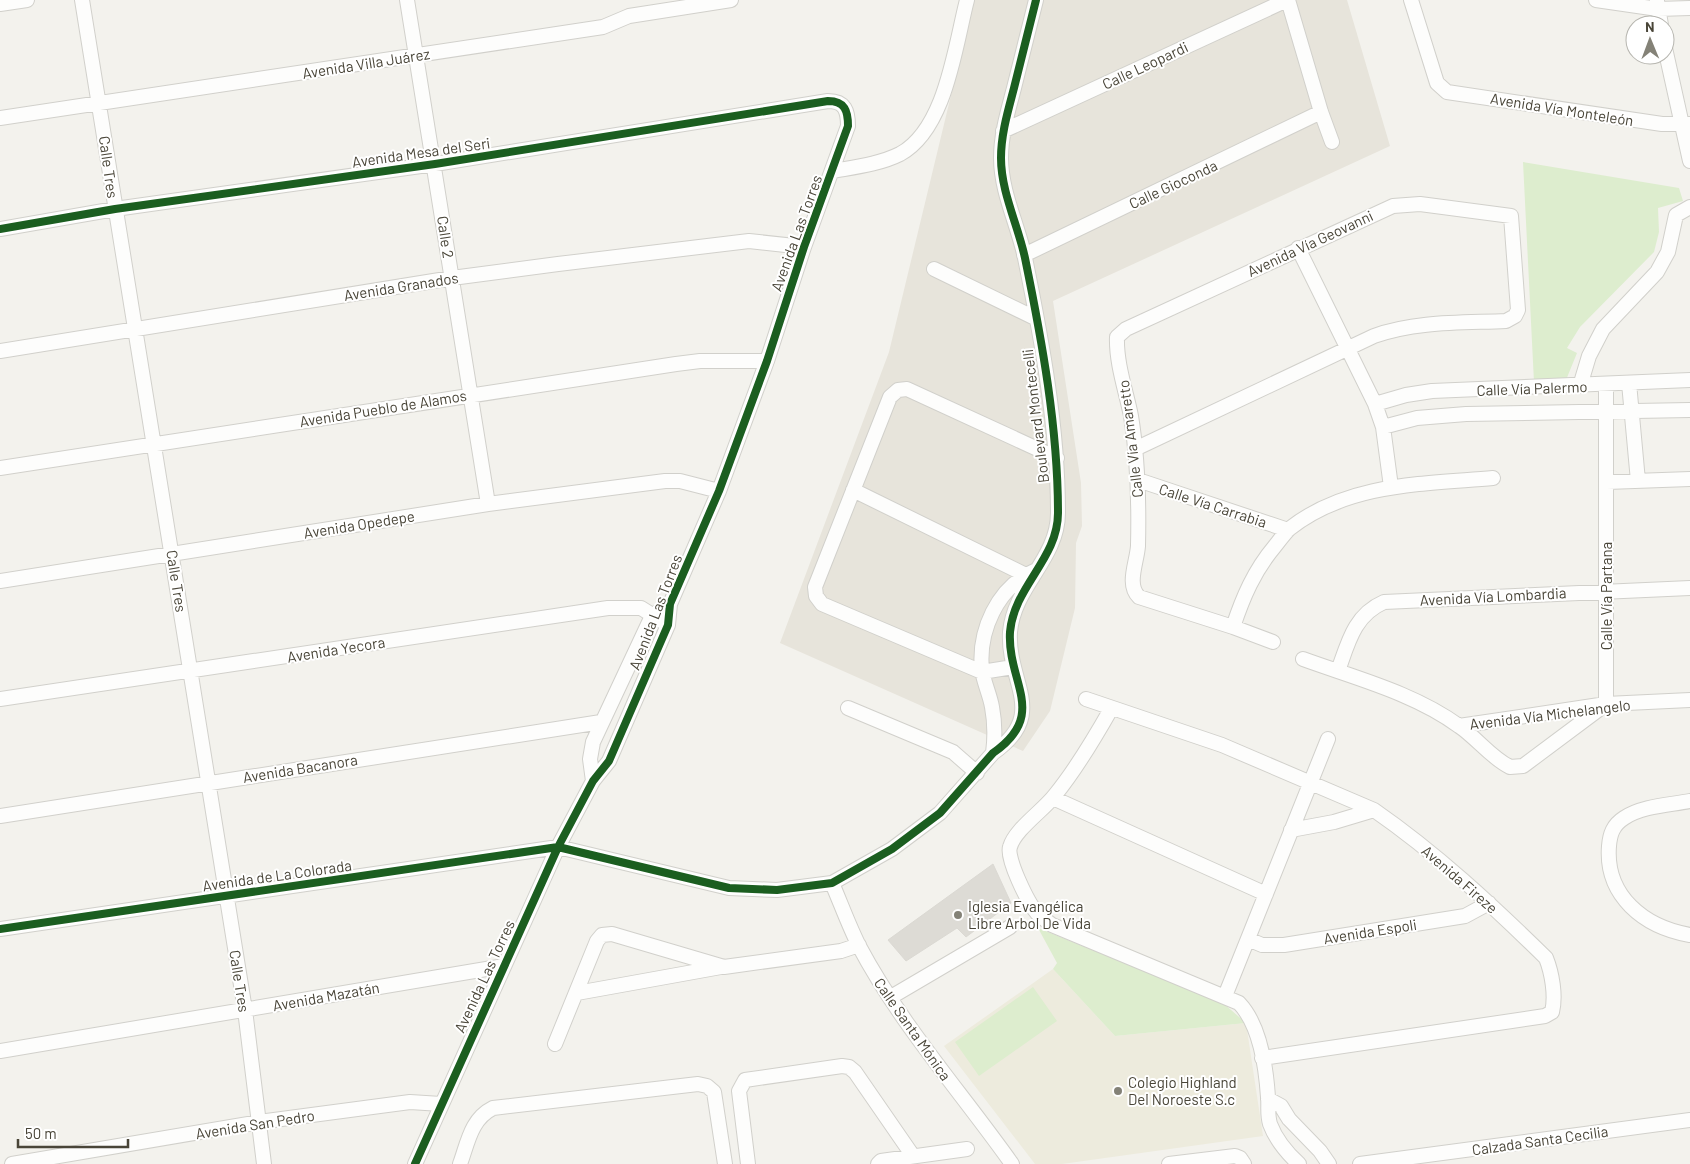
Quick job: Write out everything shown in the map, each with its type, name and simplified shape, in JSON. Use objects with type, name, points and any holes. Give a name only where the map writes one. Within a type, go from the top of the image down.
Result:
[{"type":"street","points":[[0,4],[27,0]]},
{"type":"street","name":"Calle Tres","points":[[82,0],[100,102],[115,209],[137,330],[153,444],[173,553],[245,1010],[264,1164]]},
{"type":"street","name":"Calle 2","points":[[407,0],[415,56],[435,164],[469,395],[488,504]]},
{"type":"street","name":"Avenida Villa Juárez","points":[[0,118],[603,27],[629,16],[731,0]]},
{"type":"street","name":"Avenida Las Torres","points":[[833,171],[876,162],[900,154],[918,139],[932,122],[942,97],[967,0]]},
{"type":"street","name":"Boulevard Montecelli","points":[[832,883],[892,849],[940,813],[994,753],[1013,736],[1023,713],[1020,688],[1013,667],[1010,648],[1014,611],[1032,574],[1056,538],[1058,526],[1057,458],[1037,319],[1024,255],[1006,192],[1001,159],[1003,131],[1036,0]]},
{"type":"street","points":[[1288,0],[1321,112],[1332,142]]},
{"type":"street","name":"Calle Leopardi","points":[[1003,131],[1288,0]]},
{"type":"street","name":"Avenida Vía Monteleón","points":[[1411,0],[1437,83],[1447,92],[1662,124],[1685,120]]},
{"type":"street","points":[[1596,0],[1690,8]]},
{"type":"street","points":[[1670,65],[1685,120],[1690,161]]},
{"type":"street","name":"Avenida Mesa del Seri","points":[[0,229],[115,209],[435,164],[828,101],[838,101],[844,106]]},
{"type":"street","name":"Avenida Las Torres","points":[[415,1164],[558,847],[593,781],[609,761],[668,624],[670,604],[719,491],[767,361],[804,247],[833,171],[848,126],[848,114],[844,106]]},
{"type":"street","name":"Calle Gioconda","points":[[1024,255],[1321,112]]},
{"type":"street","name":"Avenida Vía Geovanni","points":[[1126,329],[1298,248],[1393,206],[1420,204],[1511,216],[1513,221],[1518,310],[1515,316],[1506,321],[1396,328],[1347,349]]},
{"type":"street","points":[[1580,386],[1589,356],[1604,329],[1656,272],[1668,252],[1676,215],[1690,207]]},
{"type":"street","name":"Avenida Granados","points":[[0,351],[452,278],[749,241],[804,247]]},
{"type":"street","points":[[1298,248],[1375,404],[1383,427],[1392,487]]},
{"type":"street","points":[[934,269],[1037,319]]},
{"type":"street","name":"Calle Vía Amaretto","points":[[1126,329],[1117,337],[1117,344],[1135,449],[1138,480],[1138,550],[1133,584],[1134,592],[1139,597],[1232,627]]},
{"type":"street","points":[[1135,449],[1347,349]]},
{"type":"street","name":"Avenida Pueblo de Alamos","points":[[0,468],[700,361],[767,361]]},
{"type":"street","name":"Calle Vía Palermo","points":[[1375,404],[1406,395],[1432,391],[1554,388],[1690,380]]},
{"type":"street","points":[[1629,383],[1638,481]]},
{"type":"street","name":"Calle Vía Partana","points":[[1606,384],[1606,704]]},
{"type":"street","points":[[1554,388],[1554,412]]},
{"type":"street","points":[[1013,667],[982,672],[822,604],[816,596],[815,587],[890,397],[898,390],[907,389],[1057,458]]},
{"type":"street","name":"Calle Vía Palermo","points":[[1383,427],[1417,418],[1554,412],[1690,410]]},
{"type":"street","points":[[1273,642],[1232,627],[1245,592],[1257,569],[1288,530],[1340,500],[1392,487],[1493,478]]},
{"type":"street","points":[[1607,482],[1690,479]]},
{"type":"street","name":"Calle Vía Carrabia","points":[[1138,480],[1288,530]]},
{"type":"street","name":"Avenida Opedepe","points":[[0,581],[488,504],[665,481],[680,481],[719,491]]},
{"type":"street","points":[[853,490],[1032,574]]},
{"type":"street","name":"Boulevard Montecelli","points":[[994,753],[993,709],[982,672],[982,648],[986,626],[996,605],[1032,574]]},
{"type":"street","name":"Avenida Vía Lombardia","points":[[1338,672],[1352,633],[1362,617],[1370,608],[1384,602],[1690,588]]},
{"type":"street","name":"Avenida Las Torres","points":[[593,781],[590,759],[593,742],[601,722],[652,616],[670,604]]},
{"type":"street","name":"Avenida Yecora","points":[[0,699],[608,608],[641,608],[668,624]]},
{"type":"street","points":[[1303,659],[1407,698],[1459,726]]},
{"type":"street","name":"Avenida Fireze","points":[[1086,699],[1111,709],[1214,742],[1374,810],[1396,825],[1490,903],[1546,958],[1550,967],[1554,1004],[1552,1012],[1546,1016],[1262,1058]]},
{"type":"street","name":"Avenida Vía Michelangelo","points":[[1459,726],[1606,704],[1690,700]]},
{"type":"street","name":"Avenida Vía Michelangelo","points":[[1459,726],[1503,764],[1510,767],[1523,766],[1606,704]]},
{"type":"street","points":[[848,708],[953,752],[977,772]]},
{"type":"street","points":[[1111,709],[1080,763],[1053,798],[1015,838],[1009,848],[1011,859],[1028,902],[1038,914],[1052,925],[1239,1003],[1247,1011],[1253,1023],[1262,1058],[1270,1123],[1278,1140],[1299,1164]]},
{"type":"street","name":"Avenida Bacanora","points":[[0,816],[601,722]]},
{"type":"street","points":[[1225,996],[1328,739]]},
{"type":"street","points":[[1053,798],[1266,894]]},
{"type":"street","points":[[1690,801],[1641,811],[1623,818],[1610,832],[1608,855],[1610,876],[1619,893],[1634,910],[1652,922],[1690,935]]},
{"type":"street","points":[[1291,830],[1334,822],[1374,810]]},
{"type":"street","points":[[558,847],[729,888],[777,890],[832,883]]},
{"type":"street","name":"Avenida de La Colorada","points":[[0,929],[558,847]]},
{"type":"street","name":"Calle Santa Mónica","points":[[832,883],[859,945],[891,997],[943,1073],[1012,1164]]},
{"type":"street","name":"Avenida Espoli","points":[[1248,939],[1262,945],[1284,945],[1465,916],[1490,903]]},
{"type":"street","points":[[891,997],[1010,927]]},
{"type":"street","points":[[554,1044],[577,993],[597,941],[602,935],[612,934],[724,967]]},
{"type":"street","points":[[577,993],[724,967],[841,952],[859,945]]},
{"type":"street","name":"Avenida Mazatán","points":[[0,1051],[504,966]]},
{"type":"street","points":[[748,1164],[739,1091],[740,1085],[745,1080],[842,1066],[849,1067],[855,1072],[913,1156]]},
{"type":"street","points":[[460,1164],[475,1123],[482,1114],[493,1108],[698,1084],[708,1086],[714,1092],[725,1164]]},
{"type":"street","points":[[1268,1099],[1282,1106],[1289,1119],[1320,1151],[1328,1164]]},
{"type":"street","name":"Avenida San Pedro","points":[[12,1164],[259,1122],[410,1102],[441,1104]]},
{"type":"street","name":"Calzada Santa Cecilia","points":[[1360,1164],[1690,1120]]},
{"type":"street","points":[[878,1164],[881,1161],[967,1149]]},
{"type":"street","points":[[1170,1164],[1235,1156],[1240,1158],[1244,1164]]},
{"type":"shaded area","points":[[974,0],[1347,0],[1390,146],[1053,301],[1081,483],[1082,526],[1076,543],[1075,608],[1050,711],[1023,751],[780,643],[889,352]]},
{"type":"shaded area","name":"Colegio Highland Del Noroeste S.c","points":[[1053,969],[1115,1036],[1246,1023],[1263,1136],[1062,1164],[1035,1164],[944,1046]]},
{"type":"green space","points":[[1523,162],[1679,188],[1683,201],[1658,208],[1659,232],[1654,252],[1580,327],[1567,348],[1577,353],[1566,380],[1534,382]]},
{"type":"green space","points":[[1038,928],[1223,1003],[1246,1023],[1115,1036],[1053,969],[1057,963]]},
{"type":"green space","points":[[1033,987],[1057,1021],[979,1076],[955,1042]]},
{"type":"building","name":"Iglesia Evangélica Libre Arbol De Vida","points":[[993,864],[1011,903],[966,937],[957,928],[906,961],[888,940]]},
{"type":"cycle path","points":[[0,929],[558,847],[729,888],[777,890],[832,883],[892,849],[940,813],[993,753],[1010,739],[1019,725],[1022,711],[1021,697],[1011,650],[1010,632],[1019,600],[1051,545],[1058,513],[1055,449],[1048,385],[1025,258],[1007,196],[1001,158],[1005,123],[1036,0]]},
{"type":"cycle path","points":[[0,229],[115,209],[435,164],[828,101],[834,101],[842,105],[846,111],[848,126],[804,247],[767,361],[719,491],[670,604],[668,625],[609,761],[593,781],[558,847],[415,1164]]},
{"type":"place","name":"Iglesia Evangélica Libre Arbol De Vida","points":[[958,915]]},
{"type":"place","name":"Colegio Highland Del Noroeste S.c","points":[[1118,1091]]}]
